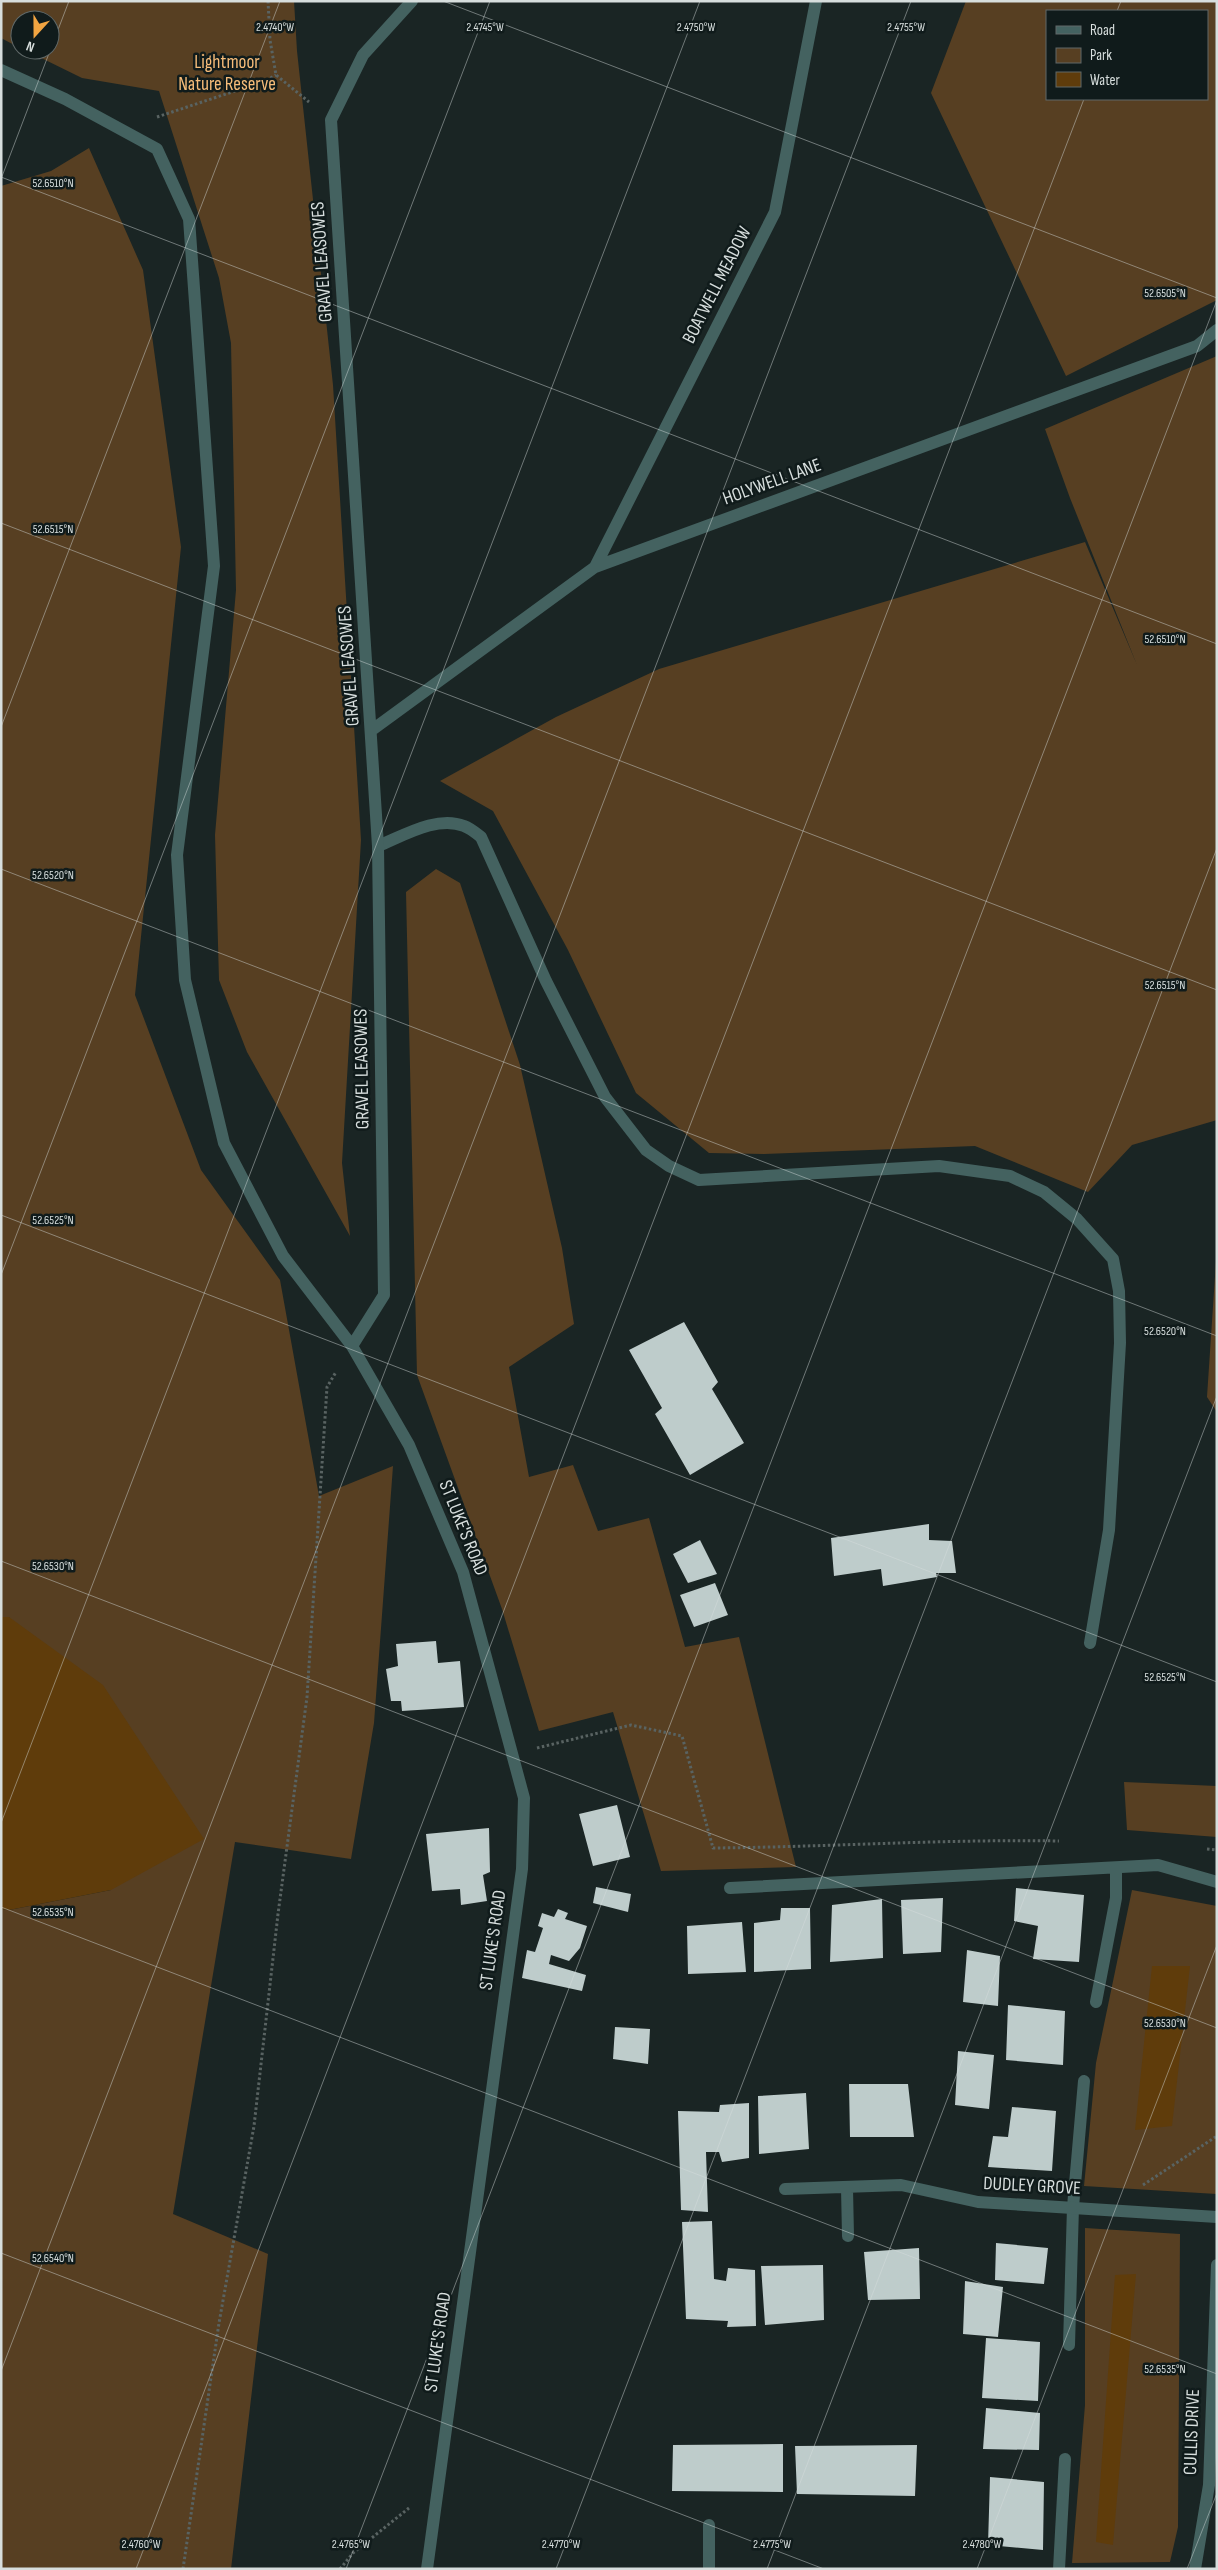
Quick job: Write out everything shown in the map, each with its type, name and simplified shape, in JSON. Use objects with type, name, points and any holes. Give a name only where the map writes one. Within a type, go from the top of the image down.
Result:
[{"type":"street","name":"GRAVEL LEASOWES","points":[[352,1346],[384,1295],[378,846],[372,730],[331,120],[362,55],[412,1]]},
{"type":"street","name":"BOATWELL MEADOW","points":[[595,567],[775,212],[816,1]]},
{"type":"street","name":"ST LUKE'S ROAD","points":[[1,70],[64,99],[157,148],[189,219],[214,566],[177,855],[185,980],[224,1143],[283,1256],[352,1346],[409,1445],[463,1572],[524,1798],[522,1869],[427,2569]]},
{"type":"street","name":"HOLYWELL LANE","points":[[372,730],[595,567],[1197,346],[1217,330]]},
{"type":"street","points":[[378,846],[430,825],[446,823],[465,826],[481,837],[546,982],[604,1097],[646,1150],[669,1166],[699,1180],[939,1166],[1010,1176],[1044,1192],[1077,1219],[1112,1259],[1119,1291],[1120,1343],[1109,1530],[1090,1643]]},
{"type":"street","points":[[730,1888],[1158,1866],[1217,1882]]},
{"type":"street","points":[[1096,2002],[1116,1898],[1116,1869]]},
{"type":"street","points":[[1070,2345],[1073,2207],[1084,2081]]},
{"type":"street","name":"DUDLEY GROVE","points":[[785,2188],[848,2188],[901,2185],[978,2202],[1217,2217]]},
{"type":"street","points":[[848,2188],[848,2236]]},
{"type":"street","name":"CULLIS DRIVE","points":[[1195,2569],[1209,2485],[1217,2265]]},
{"type":"street","points":[[1059,2569],[1065,2459]]},
{"type":"street","points":[[709,2525],[709,2569]]},
{"type":"path","points":[[268,1],[270,40],[276,75],[331,120]]},
{"type":"path","points":[[134,136],[148,121],[265,82],[276,75]]},
{"type":"path","points":[[183,2569],[219,2323],[254,2126],[278,1914],[307,1697],[327,1386],[352,1346]]},
{"type":"path","points":[[512,1754],[631,1726],[682,1736],[713,1848],[836,1847],[985,1840],[1065,1841]]},
{"type":"path","points":[[1198,1848],[1217,1850]]},
{"type":"path","points":[[1135,2191],[1217,2136]]},
{"type":"path","points":[[340,2569],[353,2553],[438,2484]]},
{"type":"green space","name":"Lightmoor Nature Reserve","points":[[1,1],[294,1],[297,51],[333,385],[361,840],[342,1163],[350,1236],[247,1052],[219,980],[215,835],[236,590],[231,343],[219,278],[159,91],[82,78],[45,60],[60,60],[60,10],[10,10],[10,43],[1,38]]},
{"type":"green space","points":[[966,1],[1217,1],[1217,300],[1066,376],[931,93]]},
{"type":"green space","points":[[89,148],[143,270],[181,547],[135,995],[201,1170],[280,1280],[319,1496],[393,1466],[374,1723],[351,1859],[235,1842],[173,2214],[268,2254],[231,2569],[1,2569],[1,1909],[9,1910],[111,1890],[9,1617],[1,1617],[1,186],[51,171]]},
{"type":"green space","points":[[1217,356],[1217,1120],[1132,1145],[1088,1192],[975,1146],[764,1154],[709,1153],[636,1093],[568,950],[493,811],[440,781],[556,717],[659,669],[1085,542],[1137,665],[1070,498],[1045,429]]},
{"type":"green space","points":[[436,869],[460,883],[520,1065],[562,1248],[574,1324],[509,1367],[529,1477],[573,1465],[598,1531],[649,1518],[685,1647],[739,1637],[796,1867],[661,1871],[613,1712],[539,1731],[502,1609],[417,1375],[406,892]]},
{"type":"green space","points":[[1217,1246],[1217,1412],[1207,1397]]},
{"type":"green space","points":[[1124,1782],[1217,1786],[1217,1837],[1127,1830]]},
{"type":"green space","points":[[1132,1890],[1217,1906],[1217,2194],[1084,2186],[1096,2063]]},
{"type":"green space","points":[[1085,2228],[1180,2234],[1178,2527],[1170,2562],[1072,2563],[1085,2405]]},
{"type":"water","points":[[1,1617],[9,1617],[103,1685],[204,1839],[111,1890],[9,1910],[1,1909]]},
{"type":"water","points":[[1152,1966],[1190,1966],[1172,2126],[1135,2130]]},
{"type":"water","points":[[1136,2274],[1113,2545],[1096,2542],[1115,2275]]},
{"type":"building","points":[[684,1322],[718,1382],[712,1389],[744,1443],[690,1475],[655,1414],[662,1408],[629,1350]]},
{"type":"building","points":[[929,1524],[929,1540],[952,1541],[956,1573],[936,1573],[937,1577],[883,1586],[881,1569],[834,1576],[831,1538]]},
{"type":"building","points":[[700,1540],[717,1574],[688,1583],[673,1554]]},
{"type":"building","points":[[715,1583],[728,1615],[694,1627],[680,1595]]},
{"type":"building","points":[[436,1641],[438,1663],[460,1661],[464,1707],[402,1711],[401,1701],[391,1701],[386,1669],[398,1666],[396,1644]]},
{"type":"building","points":[[617,1805],[630,1857],[593,1866],[579,1814]]},
{"type":"building","points":[[489,1828],[490,1872],[483,1875],[487,1901],[461,1905],[460,1889],[432,1891],[426,1834]]},
{"type":"building","points":[[596,1887],[631,1894],[628,1912],[593,1903]]},
{"type":"building","points":[[1016,1888],[1084,1895],[1079,1962],[1033,1959],[1038,1926],[1014,1921]]},
{"type":"building","points":[[943,1898],[941,1952],[903,1954],[901,1900]]},
{"type":"building","points":[[882,1899],[883,1958],[830,1962],[832,1905]]},
{"type":"building","points":[[781,1908],[810,1908],[811,1969],[754,1972],[754,1923],[780,1920]]},
{"type":"building","points":[[558,1909],[568,1913],[565,1919],[587,1926],[580,1948],[569,1961],[551,1955],[549,1964],[586,1975],[582,1991],[522,1978],[527,1950],[535,1952],[543,1928],[538,1926],[542,1913],[554,1917]]},
{"type":"building","points":[[742,1922],[746,1972],[688,1974],[687,1926]]},
{"type":"building","points":[[967,1950],[1000,1956],[998,2006],[963,2002]]},
{"type":"building","points":[[1008,2005],[1065,2011],[1063,2065],[1006,2060]]},
{"type":"building","points":[[615,2027],[650,2029],[648,2064],[613,2059]]},
{"type":"building","points":[[958,2051],[994,2055],[989,2109],[955,2105]]},
{"type":"building","points":[[849,2084],[908,2084],[914,2137],[850,2137]]},
{"type":"building","points":[[806,2093],[809,2149],[759,2154],[758,2096]]},
{"type":"building","points":[[749,2103],[749,2158],[722,2162],[719,2152],[706,2152],[708,2212],[681,2210],[678,2111],[719,2112],[720,2105]]},
{"type":"building","points":[[1012,2107],[1056,2111],[1052,2171],[988,2167],[993,2136],[1008,2137]]},
{"type":"building","points":[[712,2221],[714,2279],[726,2281],[728,2268],[755,2270],[756,2326],[727,2327],[728,2321],[686,2319],[682,2222]]},
{"type":"building","points":[[996,2243],[1048,2248],[1044,2284],[995,2280]]},
{"type":"building","points":[[919,2248],[920,2299],[868,2300],[864,2252]]},
{"type":"building","points":[[823,2265],[824,2320],[765,2325],[761,2266]]},
{"type":"building","points":[[965,2281],[1003,2287],[998,2337],[963,2334]]},
{"type":"building","points":[[986,2338],[1040,2342],[1038,2401],[982,2398]]},
{"type":"building","points":[[986,2408],[1040,2413],[1039,2450],[983,2449]]},
{"type":"building","points":[[783,2444],[783,2492],[672,2491],[673,2445]]},
{"type":"building","points":[[917,2445],[915,2496],[797,2494],[795,2446]]},
{"type":"building","points":[[990,2477],[1044,2482],[1043,2550],[988,2545]]}]
